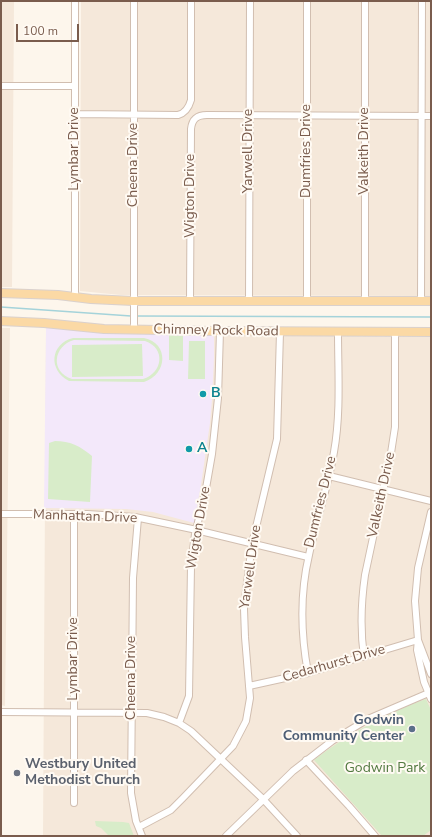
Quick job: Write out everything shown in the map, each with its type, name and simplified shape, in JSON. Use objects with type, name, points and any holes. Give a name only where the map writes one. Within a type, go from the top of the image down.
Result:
[{"type":"main road","name":"Chimney Rock Road","points":[[1,293],[75,297],[133,305],[190,301],[431,301]]},
{"type":"main road","name":"Chimney Rock Road","points":[[1,321],[44,322],[104,329],[134,326],[220,331],[431,332]]},
{"type":"street","name":"Lymbar Drive","points":[[75,1],[75,297]]},
{"type":"street","name":"Cheena Drive","points":[[134,1],[134,326]]},
{"type":"street","points":[[75,114],[178,115],[184,113],[187,110],[191,100],[191,1]]},
{"type":"street","name":"Yarwell Drive","points":[[249,301],[250,1]]},
{"type":"street","name":"Dumfries Drive","points":[[307,1],[307,301]]},
{"type":"street","name":"Valkeith Drive","points":[[365,1],[365,302]]},
{"type":"street","points":[[421,301],[422,1]]},
{"type":"street","points":[[1,86],[75,86]]},
{"type":"street","name":"Wigton Drive","points":[[190,301],[191,129],[194,120],[197,117],[207,114],[249,115]]},
{"type":"street","points":[[249,115],[431,116]]},
{"type":"street","name":"Wigton Drive","points":[[179,723],[187,705],[190,688],[191,566],[196,530],[205,494],[213,447],[218,398],[220,331]]},
{"type":"street","name":"Yarwell Drive","points":[[139,827],[171,810],[233,746],[246,721],[249,709],[249,686],[244,609],[248,566],[252,544],[277,439],[280,332]]},
{"type":"street","name":"Dumfries Drive","points":[[308,673],[304,654],[304,595],[308,557],[334,453],[337,426],[338,332]]},
{"type":"street","name":"Valkeith Drive","points":[[364,657],[361,626],[362,595],[395,428],[395,332]]},
{"type":"street","points":[[329,476],[431,501]]},
{"type":"street","points":[[431,512],[423,541],[418,568],[415,601],[418,640],[417,650],[420,667],[430,692],[431,699]]},
{"type":"street","name":"Manhattan Drive","points":[[1,514],[74,514],[138,518],[196,530],[308,557]]},
{"type":"street","name":"Lymbar Drive","points":[[74,514],[74,804]]},
{"type":"street","name":"Cheena Drive","points":[[138,518],[133,578],[131,793],[133,810],[142,836]]},
{"type":"street","points":[[423,541],[431,543]]},
{"type":"street","points":[[418,640],[431,674]]},
{"type":"street","name":"Cedarhurst Drive","points":[[249,686],[308,673],[418,640]]},
{"type":"street","points":[[226,836],[263,799],[306,760],[332,741],[368,719],[430,692]]},
{"type":"street","points":[[1,712],[155,714],[179,723],[201,739],[263,799],[297,836]]},
{"type":"street","points":[[306,760],[375,836]]},
{"type":"shaded area","points":[[1,1],[14,1],[12,287],[1,287]]},
{"type":"shaded area","points":[[81,1],[431,1],[431,296],[121,295],[80,291]]},
{"type":"shaded area","points":[[46,327],[98,333],[212,335],[214,337],[210,423],[194,523],[153,512],[126,509],[44,508]]},
{"type":"shaded area","points":[[1,328],[10,328],[5,706],[1,705]]},
{"type":"shaded area","points":[[46,330],[137,334],[431,337],[431,836],[43,836]]},
{"type":"green space","points":[[169,335],[183,336],[183,361],[169,360]]},
{"type":"green space","points":[[73,338],[144,338],[152,341],[158,346],[161,352],[161,366],[152,378],[144,382],[69,381],[62,376],[58,370],[54,358],[56,351],[65,341]],"holes":[[[74,340],[145,341],[152,344],[156,349],[159,355],[159,360],[155,372],[143,379],[72,379],[65,376],[57,365],[58,353],[67,343]]]},
{"type":"green space","points":[[189,341],[205,341],[205,379],[188,379]]},
{"type":"green space","points":[[142,344],[143,376],[72,377],[72,345]]},
{"type":"green space","points":[[55,441],[75,445],[92,456],[90,502],[48,499],[49,443]]},
{"type":"green space","name":"Godwin Park","points":[[426,699],[431,710],[431,830],[423,836],[382,836],[314,760],[367,725]]},
{"type":"green space","points":[[95,821],[129,823],[134,836],[109,836],[101,828],[96,826]]},
{"type":"waterway","points":[[1,307],[131,316]]},
{"type":"waterway","points":[[135,316],[431,317]]},
{"type":"place","name":"B","points":[[203,394]]},
{"type":"place","name":"A","points":[[189,449]]},
{"type":"place","name":"Godwin Community Center","points":[[412,729]]},
{"type":"place","name":"Westbury United Methodist Church","points":[[17,773]]}]
